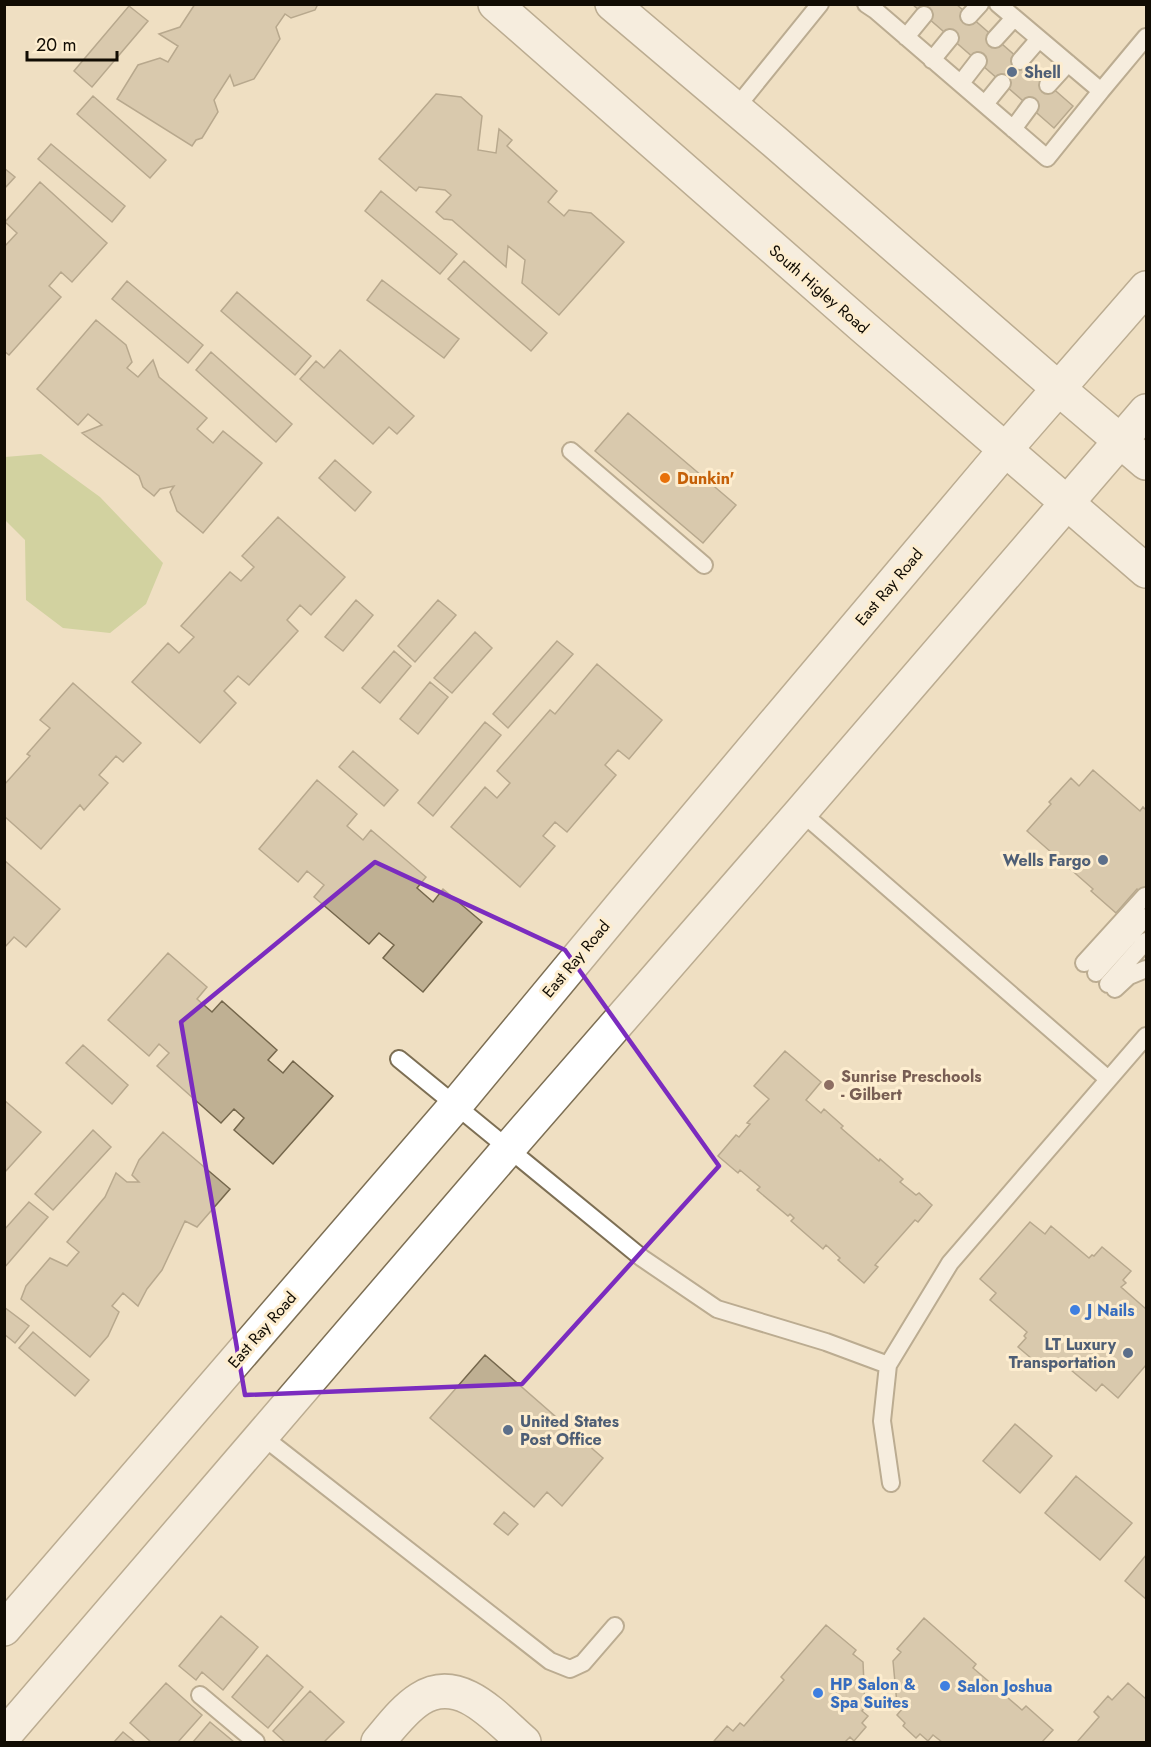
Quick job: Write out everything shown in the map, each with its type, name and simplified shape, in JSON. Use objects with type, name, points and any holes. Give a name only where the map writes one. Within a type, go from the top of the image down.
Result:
[{"type":"main road","name":"South Higley Road","points":[[495,4],[626,121],[1146,571]]},
{"type":"main road","points":[[612,4],[1146,463]]},
{"type":"main road","name":"East Ray Road","points":[[4,1629],[455,1106],[639,883],[1005,450],[1146,288]]},
{"type":"main road","points":[[4,1736],[1146,411]]},
{"type":"main road","points":[[378,1743],[415,1703],[429,1694],[446,1691],[460,1693],[471,1698],[524,1743]]},
{"type":"lane","points":[[735,109],[819,4]]},
{"type":"lane","points":[[998,4],[1101,91]]},
{"type":"lane","points":[[874,6],[932,60],[1047,158],[1146,37]]},
{"type":"lane","points":[[906,37],[924,15]]},
{"type":"lane","points":[[995,39],[1014,18]]},
{"type":"lane","points":[[932,60],[950,38]]},
{"type":"lane","points":[[1020,61],[1040,39]]},
{"type":"lane","points":[[961,84],[978,62]]},
{"type":"lane","points":[[1048,85],[1068,63]]},
{"type":"lane","points":[[985,104],[1002,83]]},
{"type":"lane","points":[[1013,129],[1030,106]]},
{"type":"lane","points":[[571,451],[704,565]]},
{"type":"lane","points":[[801,812],[1108,1079]]},
{"type":"lane","points":[[1100,978],[1145,896]]},
{"type":"lane","points":[[1100,978],[1146,917]]},
{"type":"lane","points":[[1100,978],[1146,941]]},
{"type":"lane","points":[[1100,978],[1130,976],[1146,969]]},
{"type":"lane","points":[[891,1484],[882,1421],[888,1365],[950,1263],[1146,1036]]},
{"type":"lane","points":[[399,1059],[642,1258],[717,1309],[826,1342],[888,1365]]},
{"type":"lane","points":[[262,1436],[550,1661],[570,1669],[583,1664],[615,1626]]},
{"type":"lane","points":[[200,1695],[256,1743]]},
{"type":"highlighted area","points":[[375,862],[565,950],[719,1166],[522,1384],[245,1395],[181,1022]]},
{"type":"green space","points":[[41,454],[100,497],[163,563],[146,604],[110,633],[63,628],[26,600],[25,540],[5,520],[5,457]]},
{"type":"building","points":[[195,4],[318,4],[315,10],[291,18],[285,14],[276,27],[280,39],[254,79],[234,86],[230,75],[214,100],[218,112],[202,138],[196,140],[192,146],[117,99],[138,65],[160,58],[168,62],[178,46],[159,34],[180,27]]},
{"type":"building","name":"Shell","points":[[912,4],[956,4],[1073,106],[1054,128]]},
{"type":"building","points":[[129,6],[148,21],[92,87],[74,71]]},
{"type":"building","points":[[436,94],[461,97],[482,116],[478,150],[496,153],[499,129],[512,140],[507,146],[557,191],[548,202],[564,216],[569,210],[591,213],[624,242],[559,315],[522,283],[525,260],[508,246],[506,267],[452,220],[444,219],[436,212],[451,195],[445,190],[419,187],[416,191],[379,159]]},
{"type":"building","points":[[93,96],[166,160],[150,178],[77,114]]},
{"type":"building","points":[[51,144],[125,206],[112,222],[38,159]]},
{"type":"building","points":[[4,168],[15,177],[4,189]]},
{"type":"building","points":[[40,182],[107,243],[72,282],[61,272],[49,286],[61,297],[9,355],[4,351],[4,247],[17,233],[5,222]]},
{"type":"building","points":[[381,191],[457,254],[440,274],[365,211]]},
{"type":"building","points":[[464,261],[547,333],[531,351],[448,279]]},
{"type":"building","points":[[382,280],[459,339],[444,358],[367,300]]},
{"type":"building","points":[[127,281],[203,345],[188,363],[112,299]]},
{"type":"building","points":[[237,292],[311,356],[295,375],[221,311]]},
{"type":"building","points":[[96,320],[126,345],[132,362],[127,368],[138,377],[153,360],[159,377],[207,418],[197,429],[213,443],[223,431],[262,463],[203,533],[177,511],[170,492],[174,486],[160,489],[154,496],[143,487],[139,476],[82,433],[102,425],[88,414],[78,425],[37,389]]},
{"type":"building","points":[[340,350],[414,416],[397,434],[389,427],[373,444],[300,379],[316,361],[324,368]]},
{"type":"building","points":[[211,352],[292,424],[276,442],[196,370]]},
{"type":"building","name":"Dunkin'","points":[[628,413],[736,505],[703,543],[595,451]]},
{"type":"building","points":[[335,460],[371,492],[355,511],[319,478]]},
{"type":"building","points":[[278,517],[345,577],[311,615],[300,605],[287,620],[298,631],[249,685],[238,676],[224,691],[236,703],[200,743],[132,682],[168,643],[179,653],[194,637],[181,626],[230,572],[241,581],[254,567],[242,556]]},
{"type":"building","points":[[356,600],[373,615],[343,651],[325,637]]},
{"type":"building","points":[[438,600],[456,615],[415,662],[398,646]]},
{"type":"building","points":[[475,632],[492,648],[452,693],[434,678]]},
{"type":"building","points":[[557,641],[573,654],[508,728],[493,714]]},
{"type":"building","points":[[394,651],[411,666],[380,703],[362,688]]},
{"type":"building","points":[[597,664],[662,720],[629,759],[618,750],[605,765],[616,775],[567,832],[555,822],[543,836],[555,846],[520,887],[451,827],[485,787],[497,798],[510,783],[497,771],[550,710],[555,714]]},
{"type":"building","points":[[430,682],[448,697],[418,734],[400,719]]},
{"type":"building","points":[[73,683],[141,743],[123,762],[116,756],[99,775],[108,783],[84,810],[80,805],[41,849],[4,816],[4,785],[30,756],[27,754],[50,728],[40,720]]},
{"type":"building","points":[[485,722],[501,735],[433,816],[418,803]]},
{"type":"building","points":[[353,751],[398,790],[384,806],[339,767]]},
{"type":"building","name":"Wells Fargo","points":[[1093,770],[1140,811],[1143,807],[1146,810],[1146,897],[1137,889],[1116,913],[1091,891],[1093,889],[1027,831],[1071,778],[1079,786]]},
{"type":"building","points":[[317,780],[357,814],[347,826],[363,840],[371,830],[426,877],[417,888],[433,902],[443,889],[482,922],[423,992],[383,958],[394,945],[379,933],[369,944],[314,897],[324,885],[307,871],[298,882],[259,849]]},
{"type":"building","points":[[4,860],[60,909],[26,947],[14,937],[4,948]]},
{"type":"building","points":[[168,953],[207,987],[197,999],[212,1012],[222,1001],[277,1050],[268,1060],[283,1073],[293,1061],[333,1096],[273,1164],[234,1130],[244,1118],[234,1109],[221,1123],[157,1066],[169,1053],[159,1044],[149,1056],[108,1020]]},
{"type":"building","points":[[83,1045],[128,1085],[112,1104],[66,1063]]},
{"type":"building","points":[[785,1051],[821,1082],[806,1100],[821,1113],[824,1109],[843,1126],[841,1128],[903,1179],[900,1182],[916,1195],[919,1193],[932,1205],[918,1222],[915,1220],[875,1265],[878,1267],[864,1283],[838,1260],[840,1258],[826,1245],[823,1249],[791,1221],[794,1218],[790,1214],[788,1216],[757,1190],[760,1187],[740,1170],[738,1173],[718,1156],[736,1135],[739,1137],[750,1124],[747,1123],[769,1099],[754,1086]]},
{"type":"building","points":[[4,1100],[41,1132],[4,1173]]},
{"type":"building","points":[[93,1130],[111,1147],[53,1210],[35,1194]]},
{"type":"building","points":[[163,1132],[230,1189],[197,1227],[185,1221],[162,1270],[147,1289],[138,1306],[123,1293],[112,1306],[119,1312],[108,1336],[90,1357],[21,1299],[26,1286],[50,1258],[67,1266],[79,1252],[67,1242],[105,1197],[116,1173],[127,1182],[139,1182],[132,1175],[139,1160]]},
{"type":"building","points":[[29,1202],[48,1217],[4,1268],[4,1230]]},
{"type":"building","points":[[1030,1222],[1045,1234],[1051,1226],[1089,1258],[1102,1247],[1131,1271],[1123,1280],[1126,1283],[1121,1287],[1146,1309],[1146,1365],[1118,1398],[1102,1384],[1096,1391],[1059,1360],[1055,1364],[1052,1362],[1045,1370],[1018,1347],[1026,1338],[1024,1336],[1027,1332],[990,1300],[996,1293],[980,1279]]},
{"type":"building","points":[[4,1307],[29,1326],[15,1343],[4,1334]]},
{"type":"building","points":[[33,1332],[89,1380],[75,1396],[19,1348]]},
{"type":"building","name":"United States Post Office","points":[[485,1355],[603,1458],[562,1506],[547,1492],[534,1507],[430,1418]]},
{"type":"building","points":[[1015,1424],[1052,1456],[1020,1493],[983,1461]]},
{"type":"building","points":[[1076,1476],[1132,1523],[1100,1560],[1045,1513]]},
{"type":"building","points":[[504,1512],[518,1524],[508,1535],[494,1524]]},
{"type":"building","points":[[1146,1555],[1146,1599],[1125,1581]]},
{"type":"building","points":[[221,1616],[258,1647],[223,1690],[202,1672],[196,1680],[179,1666]]},
{"type":"building","name":"Salon Joshua","points":[[924,1618],[976,1664],[973,1668],[1022,1710],[1026,1706],[1053,1730],[1042,1742],[942,1742],[933,1735],[928,1741],[920,1734],[916,1738],[903,1726],[905,1723],[897,1715],[902,1709],[897,1704],[893,1661],[901,1652],[897,1649]]},
{"type":"building","name":"HP Salon & Spa Suites","points":[[826,1625],[856,1650],[853,1654],[863,1662],[865,1707],[862,1711],[868,1716],[862,1723],[866,1727],[854,1741],[850,1737],[845,1742],[714,1741],[727,1726],[733,1731],[740,1723],[744,1726],[784,1680],[781,1677]]},
{"type":"building","points":[[267,1655],[303,1687],[268,1728],[232,1697]]},
{"type":"building","points":[[166,1683],[202,1715],[178,1742],[151,1742],[130,1723]]},
{"type":"building","points":[[1128,1683],[1146,1699],[1146,1742],[1077,1742],[1099,1717],[1094,1712],[1108,1696],[1112,1700]]},
{"type":"building","points":[[310,1691],[344,1722],[324,1742],[285,1742],[273,1731]]},
{"type":"building","points":[[210,1722],[234,1742],[193,1742]]},
{"type":"building","points":[[123,1732],[135,1742],[114,1742]]},
{"type":"place","name":"Shell","points":[[1012,72]]},
{"type":"place","name":"Dunkin'","points":[[665,478]]},
{"type":"place","name":"Wells Fargo","points":[[1103,860]]},
{"type":"place","name":"Sunrise Preschools - Gilbert","points":[[829,1085]]},
{"type":"place","name":"J Nails","points":[[1075,1310]]},
{"type":"place","name":"LT Luxury Transportation","points":[[1128,1353]]},
{"type":"place","name":"United States Post Office","points":[[508,1430]]},
{"type":"place","name":"Salon Joshua","points":[[945,1686]]},
{"type":"place","name":"HP Salon & Spa Suites","points":[[818,1693]]}]
